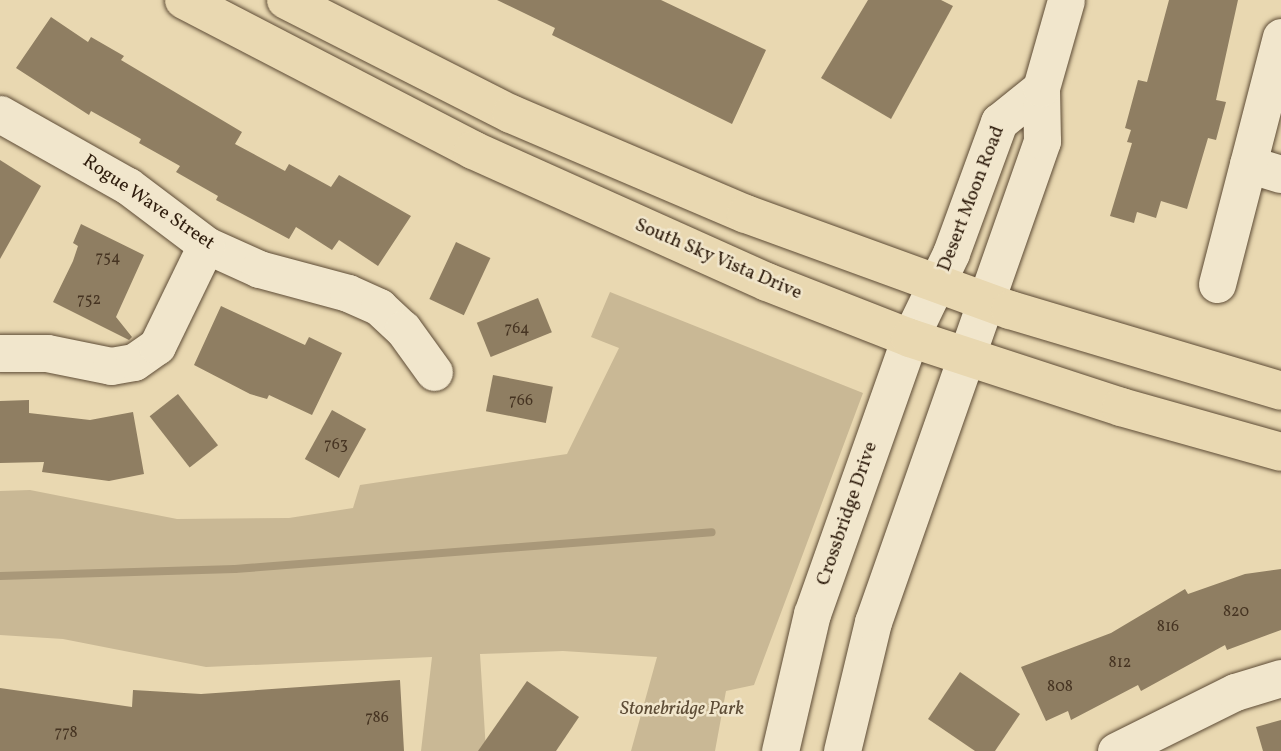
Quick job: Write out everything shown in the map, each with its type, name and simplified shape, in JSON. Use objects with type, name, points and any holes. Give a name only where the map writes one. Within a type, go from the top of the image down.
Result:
[{"type":"main road","name":"South Sky Vista Drive","points":[[184,0],[406,118],[556,189],[767,282],[910,338],[1121,407],[1281,452]]},
{"type":"main road","points":[[286,0],[449,85],[746,214],[985,301],[1281,391]]},
{"type":"street","points":[[842,751],[873,622],[1042,141],[1041,88],[1066,0]]},
{"type":"street","points":[[1217,284],[1265,169],[1281,37]]},
{"type":"street","name":"Desert Moon Road","points":[[938,285],[999,122],[1041,88]]},
{"type":"street","name":"Rogue Wave Street","points":[[0,114],[128,186],[206,245],[259,269],[348,293],[379,307],[404,329],[434,372]]},
{"type":"street","points":[[0,353],[47,353],[111,366],[134,362],[157,346],[206,245]]},
{"type":"street","name":"Crossbridge Drive","points":[[780,751],[813,614],[910,338],[938,285]]},
{"type":"street","points":[[1116,751],[1235,692],[1281,678]]},
{"type":"green space","name":"Stonebridge Park","points":[[610,292],[863,393],[754,685],[726,691],[715,751],[631,751],[657,657],[563,651],[480,654],[486,751],[421,751],[432,657],[206,667],[63,639],[0,635],[0,491],[30,490],[177,519],[289,518],[353,508],[360,485],[567,454],[619,348],[591,337]]},
{"type":"building","points":[[497,0],[661,0],[766,50],[732,124],[552,35],[555,28]]},
{"type":"building","points":[[868,0],[941,0],[953,6],[891,119],[821,78]]},
{"type":"building","points":[[1169,0],[1238,0],[1216,100],[1226,102],[1216,140],[1208,138],[1187,209],[1161,201],[1156,218],[1137,212],[1134,223],[1110,216],[1132,143],[1127,142],[1131,130],[1125,128],[1138,80],[1147,82]]},
{"type":"building","points":[[51,17],[88,42],[91,37],[124,56],[121,60],[242,132],[235,144],[285,171],[289,164],[331,187],[339,175],[411,216],[378,266],[339,240],[332,250],[296,227],[289,239],[216,200],[218,196],[176,172],[180,166],[139,143],[141,139],[91,111],[89,115],[16,68]]},
{"type":"building","points":[[0,160],[41,186],[0,259]]},
{"type":"building","points":[[81,224],[144,255],[116,317],[132,337],[129,340],[53,302],[73,261],[78,246],[73,243]]},
{"type":"building","points":[[456,242],[490,258],[464,315],[429,299]]},
{"type":"building","points":[[538,298],[552,332],[491,357],[477,323]]},
{"type":"building","points":[[221,306],[305,345],[309,337],[342,353],[312,415],[269,395],[267,399],[250,394],[194,365]]},
{"type":"building","points":[[493,375],[553,387],[546,423],[486,411]]},
{"type":"building","points":[[178,394],[218,445],[190,467],[150,416]]},
{"type":"building","points":[[29,400],[29,413],[90,420],[133,412],[144,474],[109,481],[42,472],[44,462],[0,463],[0,401]]},
{"type":"building","points":[[332,410],[366,429],[339,478],[305,459]]},
{"type":"building","points":[[1281,569],[1281,630],[1227,650],[1225,645],[1141,691],[1138,685],[1071,720],[1068,711],[1046,721],[1021,667],[1111,633],[1185,589],[1188,594],[1245,574]]},
{"type":"building","points":[[960,672],[1020,714],[995,751],[975,751],[928,719]]},
{"type":"building","points":[[400,680],[404,751],[0,751],[0,688],[132,707],[133,690],[201,694]]},
{"type":"building","points":[[527,681],[579,717],[556,751],[478,751]]},
{"type":"building","points":[[1281,720],[1281,751],[1263,751],[1256,727]]},
{"type":"waterway","points":[[0,576],[235,569],[712,532]]}]
